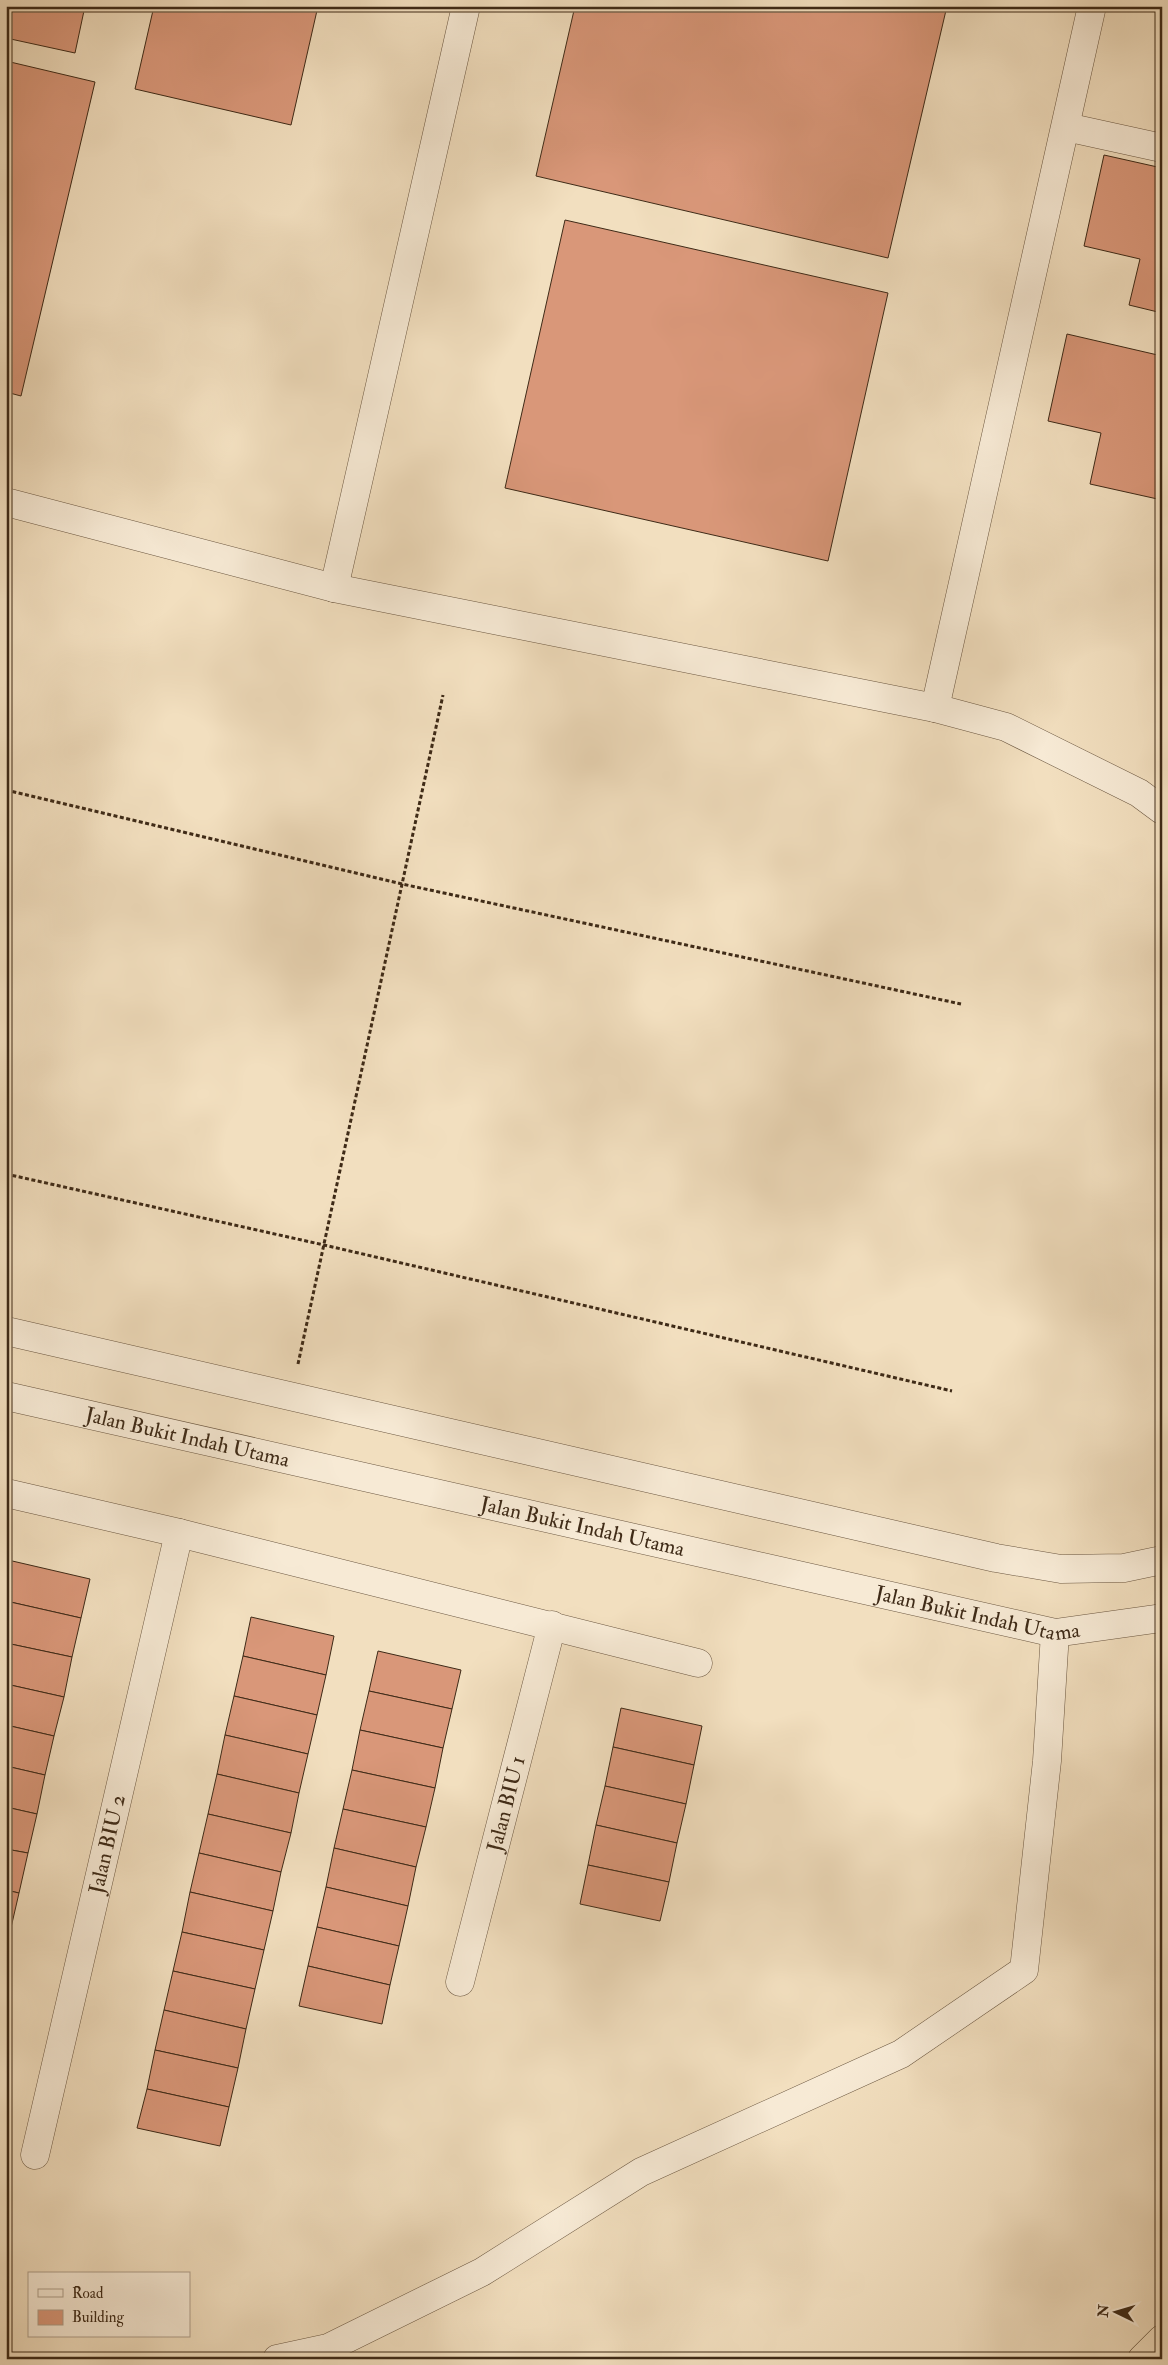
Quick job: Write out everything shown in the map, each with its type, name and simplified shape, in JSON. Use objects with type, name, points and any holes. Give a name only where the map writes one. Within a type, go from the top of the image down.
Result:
[{"type":"highway","points":[[1142,2359],[1162,2339]]},
{"type":"street","points":[[334,588],[466,6]]},
{"type":"street","points":[[935,708],[1092,6]]},
{"type":"street","points":[[1066,127],[1162,148]]},
{"type":"street","points":[[6,502],[334,588],[935,708],[1006,727],[1138,794],[1162,810]]},
{"type":"street","points":[[6,1332],[996,1558],[1061,1569],[1124,1568],[1162,1560]]},
{"type":"street","name":"Jalan Bukit Indah Utama","points":[[6,1396],[1055,1633],[1162,1618]]},
{"type":"street","points":[[6,1492],[552,1625],[698,1663]]},
{"type":"street","name":"Jalan BIU 2","points":[[35,2155],[179,1533]]},
{"type":"street","name":"Jalan BIU 1","points":[[460,1982],[552,1625]]},
{"type":"street","points":[[277,2359],[329,2353],[482,2272],[641,2172],[901,2054],[1024,1970],[1047,1761],[1055,1633]]},
{"type":"path","points":[[290,1396],[443,695]]},
{"type":"path","points":[[6,790],[402,884],[961,1004]]},
{"type":"path","points":[[6,1174],[324,1245],[952,1390]]},
{"type":"building","points":[[6,6],[85,6],[75,53],[6,38]]},
{"type":"building","points":[[154,6],[318,6],[291,125],[135,89]]},
{"type":"building","points":[[575,6],[947,6],[888,258],[536,176]]},
{"type":"building","points":[[6,61],[95,82],[21,396],[6,392]]},
{"type":"building","points":[[1104,155],[1162,168],[1162,313],[1129,305],[1140,259],[1084,246]]},
{"type":"building","points":[[565,220],[888,293],[828,561],[505,488]]},
{"type":"building","points":[[1067,334],[1162,356],[1162,500],[1090,484],[1101,433],[1048,421]]},
{"type":"building","points":[[8,1560],[90,1579],[81,1618],[6,1601]]},
{"type":"building","points":[[6,1601],[81,1618],[72,1657],[6,1643]]},
{"type":"building","points":[[251,1617],[334,1636],[326,1675],[243,1656]]},
{"type":"building","points":[[6,1643],[72,1657],[64,1697],[6,1684]]},
{"type":"building","points":[[378,1651],[461,1670],[452,1709],[369,1691]]},
{"type":"building","points":[[243,1656],[326,1675],[317,1715],[234,1696]]},
{"type":"building","points":[[6,1684],[64,1697],[54,1736],[6,1725]]},
{"type":"building","points":[[369,1691],[452,1709],[443,1748],[360,1730]]},
{"type":"building","points":[[234,1696],[317,1715],[308,1754],[225,1735]]},
{"type":"building","points":[[621,1708],[702,1726],[694,1765],[613,1747]]},
{"type":"building","points":[[6,1725],[54,1736],[45,1775],[6,1766]]},
{"type":"building","points":[[360,1730],[443,1748],[435,1788],[352,1770]]},
{"type":"building","points":[[225,1735],[308,1754],[299,1793],[217,1774]]},
{"type":"building","points":[[613,1747],[694,1765],[686,1804],[605,1786]]},
{"type":"building","points":[[6,1766],[45,1775],[37,1814],[6,1807]]},
{"type":"building","points":[[352,1770],[435,1788],[426,1827],[343,1809]]},
{"type":"building","points":[[217,1774],[299,1793],[291,1833],[208,1814]]},
{"type":"building","points":[[605,1786],[686,1804],[677,1843],[596,1825]]},
{"type":"building","points":[[6,1807],[37,1814],[28,1853],[6,1849]]},
{"type":"building","points":[[343,1809],[426,1827],[416,1867],[334,1848]]},
{"type":"building","points":[[208,1814],[291,1833],[281,1872],[199,1853]]},
{"type":"building","points":[[596,1825],[677,1843],[669,1882],[588,1865]]},
{"type":"building","points":[[334,1848],[416,1867],[408,1906],[326,1887]]},
{"type":"building","points":[[6,1849],[28,1853],[19,1893],[6,1890]]},
{"type":"building","points":[[199,1853],[281,1872],[273,1911],[190,1892]]},
{"type":"building","points":[[588,1865],[669,1882],[660,1921],[580,1904]]},
{"type":"building","points":[[326,1887],[408,1906],[399,1946],[317,1927]]},
{"type":"building","points":[[6,1890],[19,1893],[10,1932],[6,1931]]},
{"type":"building","points":[[190,1892],[273,1911],[264,1950],[182,1932]]},
{"type":"building","points":[[317,1927],[399,1946],[390,1985],[308,1966]]},
{"type":"building","points":[[182,1932],[264,1950],[255,1989],[173,1971]]},
{"type":"building","points":[[308,1966],[390,1985],[382,2024],[299,2006]]},
{"type":"building","points":[[173,1971],[255,1989],[246,2029],[164,2010]]},
{"type":"building","points":[[164,2010],[246,2029],[238,2068],[155,2050]]},
{"type":"building","points":[[155,2050],[238,2068],[229,2107],[147,2089]]},
{"type":"building","points":[[147,2089],[229,2107],[220,2146],[137,2128]]}]
